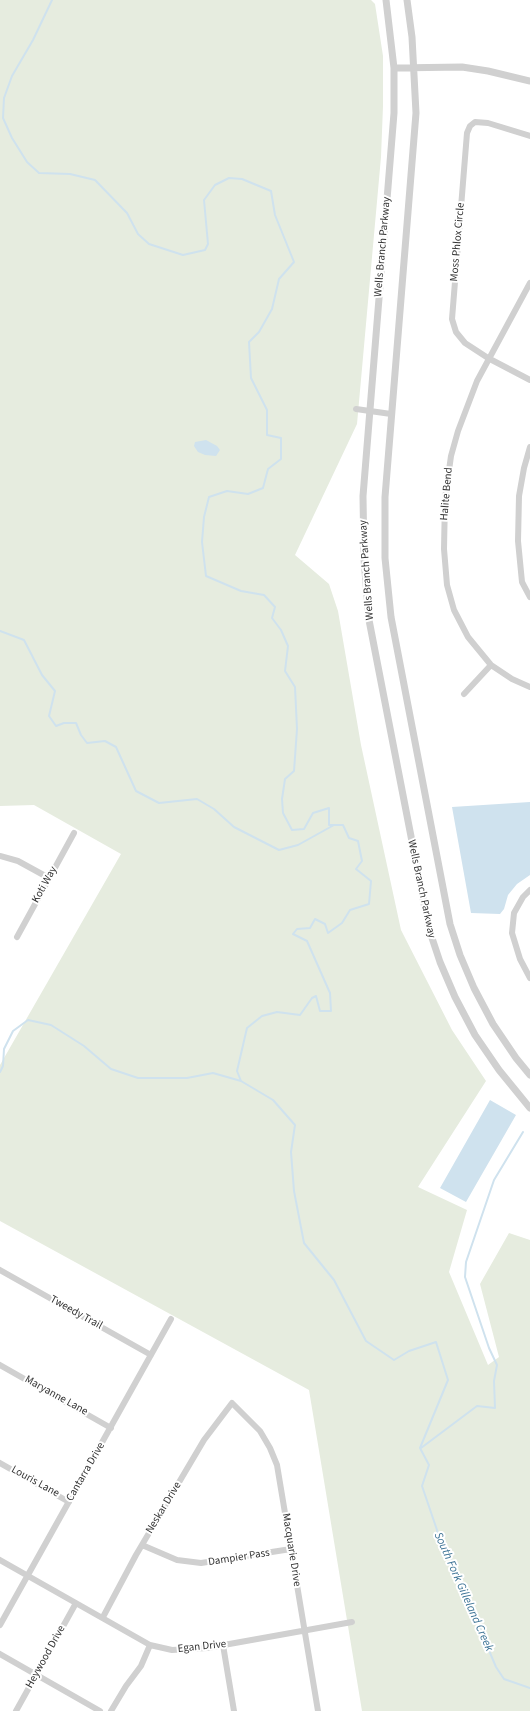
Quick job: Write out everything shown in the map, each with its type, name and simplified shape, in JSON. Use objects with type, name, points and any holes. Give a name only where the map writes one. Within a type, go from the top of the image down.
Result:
[{"type":"street","name":"Wells Branch Parkway","points":[[386,0],[394,68],[394,113],[392,153],[363,496],[364,559],[369,620],[429,929],[440,962],[455,997],[475,1035],[498,1070],[530,1108]]},
{"type":"street","name":"Wells Branch Parkway","points":[[406,0],[412,38],[416,114],[384,497],[386,558],[391,617],[438,871],[450,924],[474,988],[493,1024],[530,1075]]},
{"type":"street","points":[[394,68],[468,68],[494,72],[530,81]]},
{"type":"street","name":"Moss Phlox Circle","points":[[530,136],[488,123],[476,122],[470,126],[467,133],[452,318],[456,332],[465,343],[488,358],[530,380]]},
{"type":"street","name":"Halite Bend","points":[[530,283],[488,358],[468,403],[451,456],[445,499],[444,549],[447,585],[454,610],[468,637],[491,665],[512,679],[530,687]]},
{"type":"street","points":[[356,410],[391,414]]},
{"type":"street","points":[[530,447],[524,468],[519,496],[518,541],[522,582],[530,597]]},
{"type":"street","points":[[464,694],[491,665]]},
{"type":"street","name":"Koti Way","points":[[17,937],[74,833]]},
{"type":"street","points":[[0,856],[18,861],[49,878]]},
{"type":"street","points":[[530,890],[523,897],[514,913],[512,933],[520,959],[530,978]]},
{"type":"street","name":"Tweedy Trail","points":[[0,1270],[151,1355]]},
{"type":"street","name":"Cantarra Drive","points":[[0,1625],[29,1576],[171,1319]]},
{"type":"street","name":"Maryanne Lane","points":[[0,1365],[111,1428]]},
{"type":"street","name":"Neskar Drive","points":[[103,1617],[142,1545],[204,1440],[232,1403]]},
{"type":"street","name":"Macquarie Drive","points":[[232,1403],[260,1431],[273,1454],[277,1465],[318,1711]]},
{"type":"street","name":"Louris Lane","points":[[0,1463],[69,1502]]},
{"type":"street","name":"Dampier Pass","points":[[142,1545],[177,1560],[201,1564],[291,1549]]},
{"type":"street","name":"Egan Drive","points":[[0,1560],[150,1645],[172,1650],[189,1650],[223,1645],[352,1622]]},
{"type":"street","name":"Heywood Drive","points":[[16,1711],[76,1603]]},
{"type":"street","points":[[110,1711],[141,1666],[150,1645]]},
{"type":"street","points":[[223,1645],[234,1711]]},
{"type":"street","points":[[0,1654],[100,1711]]},
{"type":"shaded area","points":[[0,0],[371,0],[375,4],[383,56],[381,157],[357,424],[295,555],[329,584],[338,611],[361,745],[401,930],[452,1030],[486,1081],[418,1187],[467,1210],[449,1272],[488,1365],[499,1357],[480,1284],[509,1233],[530,1240],[530,1711],[362,1711],[309,1390],[0,1221],[0,1065],[121,854],[34,805],[0,806]]},
{"type":"water","points":[[206,440],[217,446],[220,450],[216,456],[205,455],[198,452],[194,446],[195,442]]},
{"type":"water","points":[[530,802],[530,875],[517,884],[508,895],[504,909],[500,914],[471,913],[452,807]]},
{"type":"water","points":[[490,1100],[516,1115],[466,1202],[440,1188]]},
{"type":"waterway","name":"South Fork Gilleland Creek","points":[[52,0],[33,40],[12,76],[4,98],[3,118],[12,138],[27,162],[39,173],[70,174],[95,180],[127,213],[138,234],[149,244],[183,255],[205,250],[208,244],[204,200],[215,185],[229,178],[242,179],[271,191],[275,215],[294,262],[279,279],[272,309],[259,332],[249,342],[251,378],[267,410],[267,435],[281,438],[281,459],[268,469],[263,488],[248,494],[227,491],[209,497],[204,517],[202,542],[206,576],[241,591],[264,595],[275,607],[272,618],[281,630],[288,646],[285,671],[295,687],[297,729],[294,771],[285,779],[282,799],[283,813],[292,830],[304,829],[313,813],[329,808],[329,825],[343,825],[349,838],[358,841],[362,861],[356,869],[371,881],[369,904],[350,910],[342,923],[328,933],[325,924],[315,919],[310,928],[297,929],[293,934],[307,941],[330,993],[331,1011],[320,1011],[316,996],[312,998],[300,1015],[277,1012],[262,1016],[247,1028],[237,1071],[241,1081],[273,1100],[295,1125],[291,1152],[294,1191],[304,1243],[334,1280],[366,1341],[394,1360],[409,1351],[436,1342],[448,1380],[420,1448],[429,1465],[422,1486],[437,1530],[439,1542],[446,1549],[496,1667],[504,1679],[530,1688]]},
{"type":"waterway","points":[[0,631],[24,640],[42,675],[55,691],[49,716],[56,726],[64,723],[76,723],[81,735],[87,743],[105,741],[116,747],[136,791],[159,803],[197,799],[214,809],[234,827],[279,850],[298,845],[334,825]]},
{"type":"waterway","points":[[0,1072],[3,1066],[4,1049],[13,1031],[28,1020],[51,1025],[84,1046],[111,1069],[138,1078],[187,1078],[213,1073],[241,1081]]},
{"type":"waterway","points":[[421,1448],[477,1406],[495,1408],[494,1381],[497,1365],[489,1348],[465,1277],[466,1262],[494,1180],[523,1132]]}]
